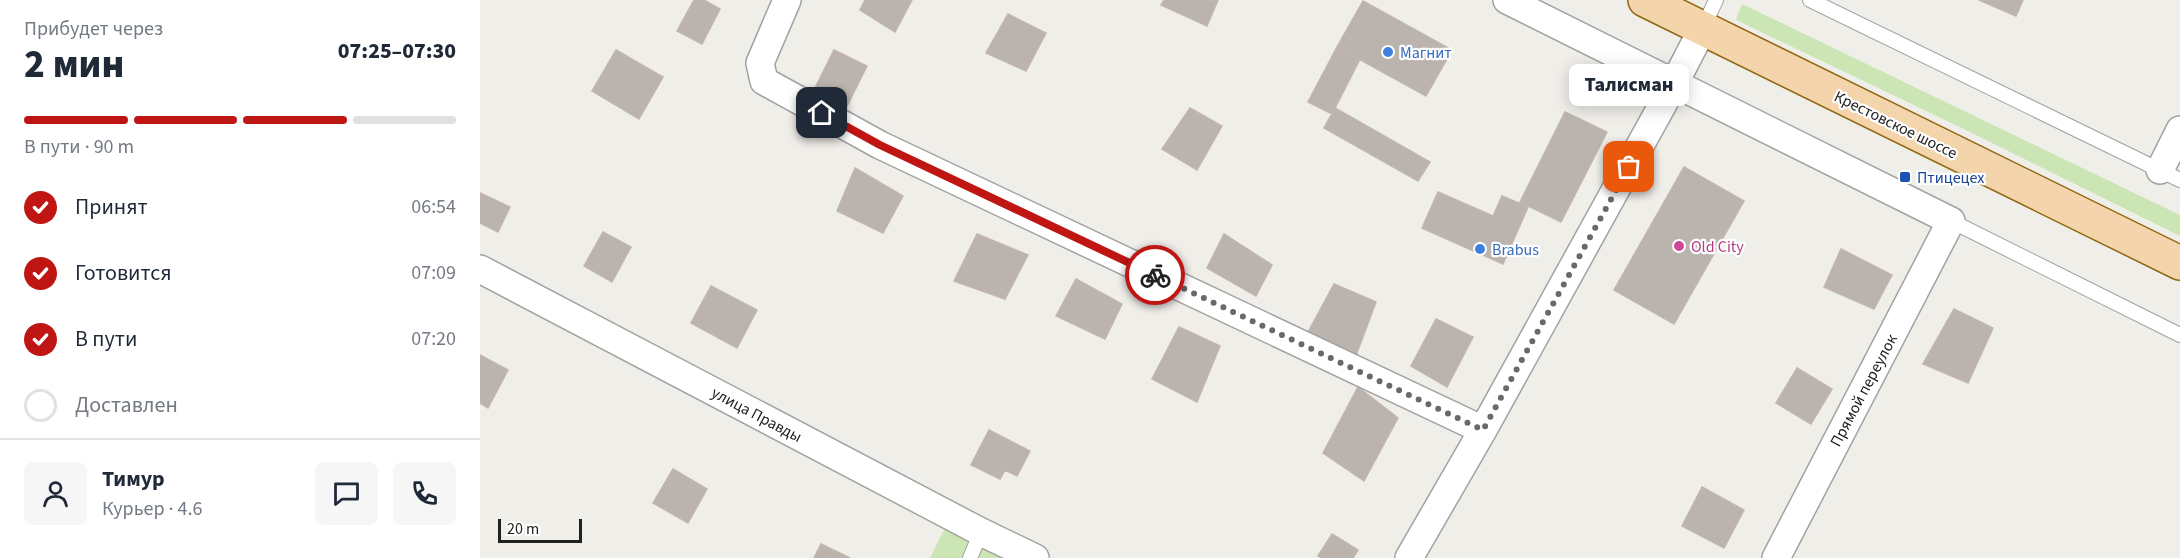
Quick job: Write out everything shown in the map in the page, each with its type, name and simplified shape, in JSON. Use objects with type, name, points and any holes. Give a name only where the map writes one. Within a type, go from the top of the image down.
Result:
[{"type":"main road","name":"Крестовское шоссе","points":[[1645,0],[1709,14],[2180,263]]},
{"type":"street","points":[[786,0],[760,63],[764,81],[880,145],[1483,430]]},
{"type":"street","points":[[1507,0],[1951,222]]},
{"type":"street","points":[[1409,558],[1483,430],[1674,84],[1709,14]]},
{"type":"street","points":[[2170,175],[2180,130]]},
{"type":"street","name":"Прямой переулок","points":[[1776,558],[1951,222]]},
{"type":"street","name":"улица Правды","points":[[480,269],[981,532],[1035,558]]},
{"type":"lane","points":[[1810,0],[2170,175]]},
{"type":"lane","points":[[1951,222],[2180,335]]},
{"type":"lane","points":[[970,558],[981,532]]},
{"type":"green space","points":[[1742,4],[2180,215],[2180,236],[1736,20]]},
{"type":"green space","points":[[945,528],[1008,558],[930,558]]},
{"type":"building","points":[[694,0],[704,0],[720,9],[702,44],[677,31]]},
{"type":"building","points":[[865,0],[912,0],[895,32],[860,10]]},
{"type":"building","points":[[1164,0],[1218,0],[1207,26],[1161,5]]},
{"type":"building","points":[[1979,0],[2023,0],[2016,16]]},
{"type":"building","points":[[1363,1],[1452,50],[1426,96],[1337,47]]},
{"type":"building","points":[[1008,14],[1046,33],[1026,71],[986,53]]},
{"type":"building","points":[[1337,47],[1360,59],[1332,114],[1308,102]]},
{"type":"building","points":[[616,50],[663,77],[639,119],[592,91]]},
{"type":"building","points":[[834,50],[867,66],[843,114],[810,98]]},
{"type":"building","points":[[1190,108],[1222,126],[1197,170],[1162,149]]},
{"type":"building","points":[[1335,108],[1430,162],[1418,181],[1324,128]]},
{"type":"building","points":[[1565,112],[1607,132],[1561,222],[1520,202]]},
{"type":"building","name":"Old City","points":[[1684,167],[1744,201],[1674,324],[1614,290]]},
{"type":"building","points":[[855,168],[903,196],[883,233],[837,211]]},
{"type":"building","points":[[1438,192],[1493,216],[1502,196],[1528,207],[1503,264],[1422,228]]},
{"type":"building","points":[[480,193],[510,207],[498,232],[480,223]]},
{"type":"building","points":[[603,232],[631,247],[612,282],[584,266]]},
{"type":"building","points":[[977,234],[1028,255],[1005,299],[954,281]]},
{"type":"building","points":[[1224,234],[1272,265],[1256,296],[1207,268]]},
{"type":"building","points":[[1841,249],[1892,275],[1874,309],[1824,287]]},
{"type":"building","points":[[1076,279],[1122,304],[1105,339],[1056,316]]},
{"type":"building","points":[[1334,284],[1376,302],[1354,361],[1306,336]]},
{"type":"building","points":[[711,286],[757,310],[737,348],[691,323]]},
{"type":"building","points":[[1954,309],[1993,328],[1968,383],[1923,364]]},
{"type":"building","points":[[1436,319],[1473,337],[1447,387],[1411,366]]},
{"type":"building","points":[[1179,327],[1220,346],[1197,402],[1152,379]]},
{"type":"building","points":[[480,355],[508,370],[488,408],[480,403]]},
{"type":"building","points":[[1797,368],[1832,389],[1811,424],[1776,403]]},
{"type":"building","points":[[1358,387],[1398,418],[1364,481],[1323,453]]},
{"type":"building","points":[[989,430],[1030,451],[1017,476],[1005,470],[1000,479],[971,465]]},
{"type":"building","points":[[673,469],[707,489],[688,523],[653,503]]},
{"type":"building","points":[[1702,487],[1744,510],[1724,548],[1682,526]]},
{"type":"building","points":[[1332,534],[1358,550],[1353,558],[1318,556]]},
{"type":"building","points":[[821,544],[850,558],[814,558]]},
{"type":"way so far","points":[[1155,275],[1483,430],[1629,167]]},
{"type":"place","name":"Магнит","points":[[1388,52]]},
{"type":"place","name":"Талисман","points":[[1629,167]]},
{"type":"place","name":"Птицецех","points":[[1905,177]]},
{"type":"place","name":"Old City","points":[[1679,246]]},
{"type":"place","name":"Brabus","points":[[1480,249]]},
{"type":"route","points":[[822,113],[880,145],[1155,275]]}]
